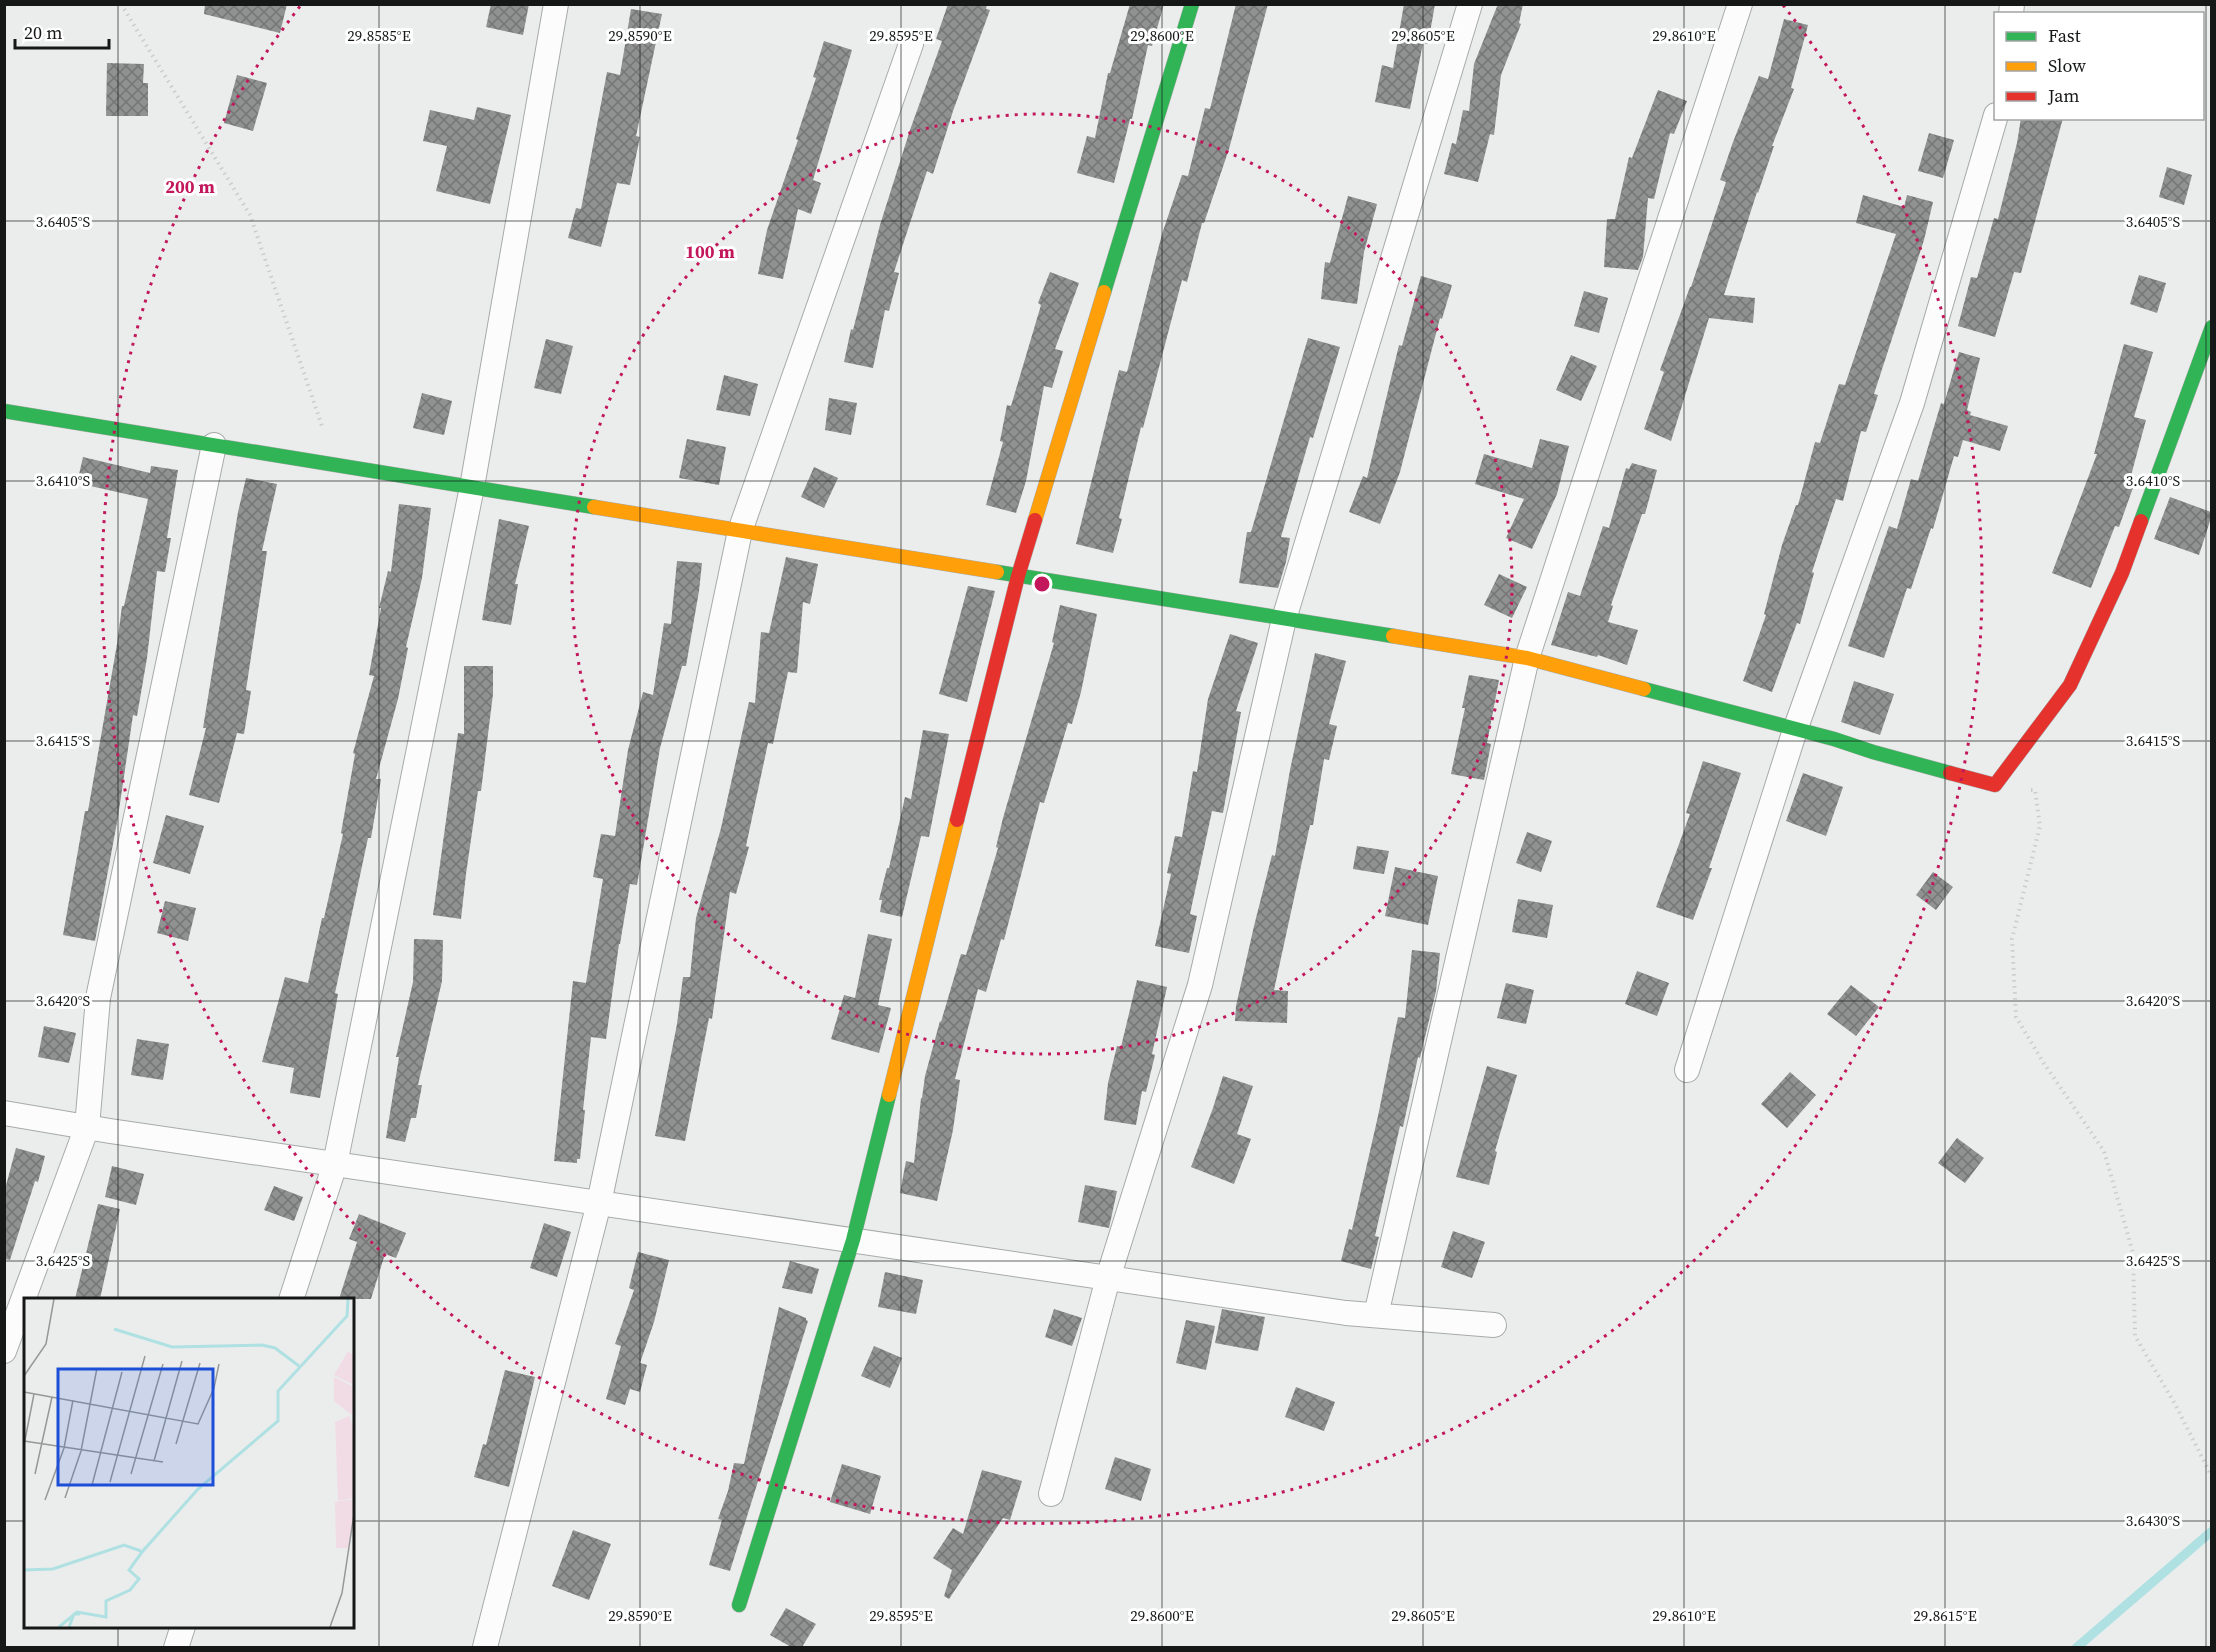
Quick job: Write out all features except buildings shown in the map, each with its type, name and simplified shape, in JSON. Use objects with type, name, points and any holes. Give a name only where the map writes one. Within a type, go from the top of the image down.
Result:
[{"type":"street","points":[[291,1298],[335,1164],[472,488],[556,4]]},
{"type":"street","points":[[739,1605],[853,1240],[1018,576],[1192,4]]},
{"type":"street","points":[[1051,1494],[1108,1278],[1200,985],[1284,619],[1470,4]]},
{"type":"street","points":[[1376,1315],[1527,658],[1740,4]]},
{"type":"street","points":[[485,1647],[599,1203],[740,531],[911,44]]},
{"type":"street","points":[[1687,1070],[1796,730],[1912,403],[1994,118]]},
{"type":"street","points":[[4,411],[1527,658],[1995,785],[2070,685],[2122,573],[2211,327]]},
{"type":"street","points":[[4,1352],[87,1127],[98,998],[214,445]]},
{"type":"street","points":[[4,1113],[1346,1313],[1494,1325]]},
{"type":"street","points":[[176,1647],[182,1628]]},
{"type":"path","points":[[121,4],[250,214],[335,465]]},
{"type":"path","points":[[1995,785],[2035,790],[2040,826],[2012,939],[2016,1017],[2043,1062],[2104,1151],[2133,1253],[2135,1336],[2175,1404],[2211,1477]]},
{"type":"waterway","points":[[2076,1648],[2212,1531]]},
{"type":"traffic: fast","points":[[1104,292],[1192,4]]},
{"type":"traffic: fast","points":[[2141,521],[2212,327]]},
{"type":"traffic: fast","points":[[4,411],[594,507]]},
{"type":"traffic: fast","points":[[997,572],[1393,636]]},
{"type":"traffic: fast","points":[[1644,689],[1834,739],[1950,773]]},
{"type":"traffic: fast","points":[[739,1605],[853,1240],[889,1095]]},
{"type":"traffic: slow","points":[[1035,520],[1104,292]]},
{"type":"traffic: slow","points":[[594,507],[997,572]]},
{"type":"traffic: slow","points":[[1393,636],[1527,658],[1644,689]]},
{"type":"traffic: slow","points":[[889,1095],[957,820]]},
{"type":"traffic: jam","points":[[957,820],[1018,576],[1035,520]]},
{"type":"traffic: jam","points":[[1950,773],[1995,785],[2070,685],[2122,573],[2141,521]]}]
